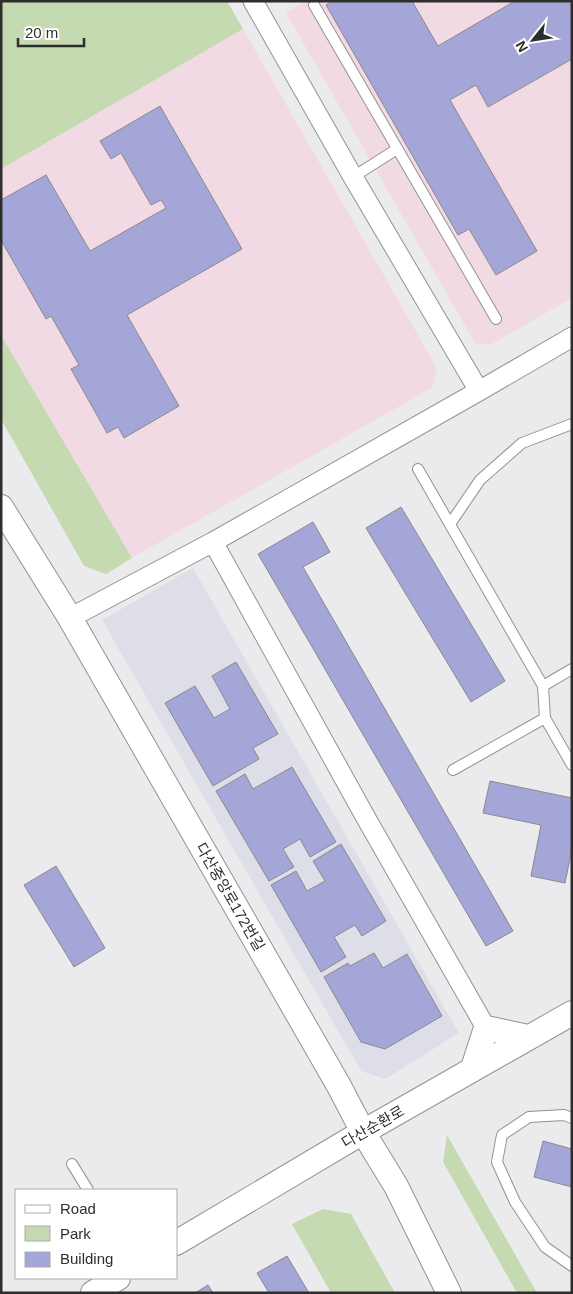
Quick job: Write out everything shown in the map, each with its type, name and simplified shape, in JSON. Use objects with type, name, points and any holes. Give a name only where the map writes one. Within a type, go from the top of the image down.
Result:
[{"type":"street","points":[[253,1],[353,177],[479,391]]},
{"type":"street","points":[[70,618],[212,542],[572,337]]},
{"type":"street","name":"다산중앙로172번길","points":[[1,507],[70,618],[339,1086],[363,1132],[396,1186],[449,1293]]},
{"type":"street","points":[[212,542],[486,1028],[473,1068]]},
{"type":"street","name":"다산순환로","points":[[178,1242],[473,1068],[572,1013]]},
{"type":"street","points":[[486,1028],[528,1037]]},
{"type":"street","points":[[93,1293],[116,1279]]},
{"type":"lane","points":[[314,5],[496,320]]},
{"type":"lane","points":[[353,177],[398,150]]},
{"type":"lane","points":[[450,524],[480,480],[522,443],[572,424]]},
{"type":"lane","points":[[418,469],[543,686],[544,718],[572,765]]},
{"type":"lane","points":[[543,686],[572,669]]},
{"type":"lane","points":[[453,770],[544,718]]},
{"type":"lane","points":[[572,1118],[564,1115],[529,1117],[502,1135],[497,1162],[515,1202],[545,1247],[572,1266]]},
{"type":"lane","points":[[72,1164],[87,1189]]},
{"type":"shaded area","points":[[306,1],[572,1],[572,298],[490,345],[475,343],[286,13]]},
{"type":"shaded area","points":[[243,29],[437,368],[432,388],[132,558],[1,335],[1,169]]},
{"type":"shaded area","points":[[193,568],[459,1033],[385,1079],[361,1071],[102,620]]},
{"type":"green space","points":[[1,1],[227,1],[243,29],[1,169]]},
{"type":"green space","points":[[1,335],[132,558],[106,574],[84,566],[1,419]]},
{"type":"green space","points":[[447,1135],[537,1293],[517,1293],[443,1162]]},
{"type":"green space","points":[[323,1209],[351,1214],[395,1293],[331,1293],[292,1224]]},
{"type":"building","points":[[332,1],[412,1],[438,46],[515,1],[572,1],[572,59],[488,107],[476,85],[450,100],[537,251],[496,275],[469,229],[458,235],[326,5]]},
{"type":"building","points":[[160,106],[242,249],[127,315],[179,406],[124,438],[118,427],[107,433],[71,369],[79,365],[51,316],[46,319],[1,240],[1,200],[46,175],[90,251],[166,208],[161,200],[151,205],[121,153],[111,159],[100,141]]},
{"type":"building","points":[[401,507],[505,681],[471,702],[366,528]]},
{"type":"building","points":[[313,522],[330,552],[303,567],[513,931],[486,946],[258,554]]},
{"type":"building","points":[[236,662],[278,734],[253,748],[259,759],[213,786],[165,703],[195,686],[214,718],[230,709],[212,676]]},
{"type":"building","points":[[292,767],[336,842],[310,857],[300,839],[283,849],[294,867],[269,881],[216,791],[245,774],[253,789]]},
{"type":"building","points":[[490,781],[572,798],[572,849],[565,883],[531,876],[541,825],[483,813]]},
{"type":"building","points":[[341,844],[386,921],[362,936],[355,925],[334,937],[346,957],[321,972],[271,885],[296,871],[307,891],[325,881],[313,861]]},
{"type":"building","points":[[56,866],[105,948],[74,967],[24,885]]},
{"type":"building","points":[[374,953],[383,968],[407,954],[442,1016],[385,1049],[361,1042],[324,977],[348,963],[350,966]]},
{"type":"building","points":[[543,1141],[572,1149],[572,1187],[534,1177]]},
{"type":"building","points":[[287,1256],[309,1293],[269,1293],[257,1273]]},
{"type":"building","points":[[208,1285],[213,1293],[195,1293]]}]
